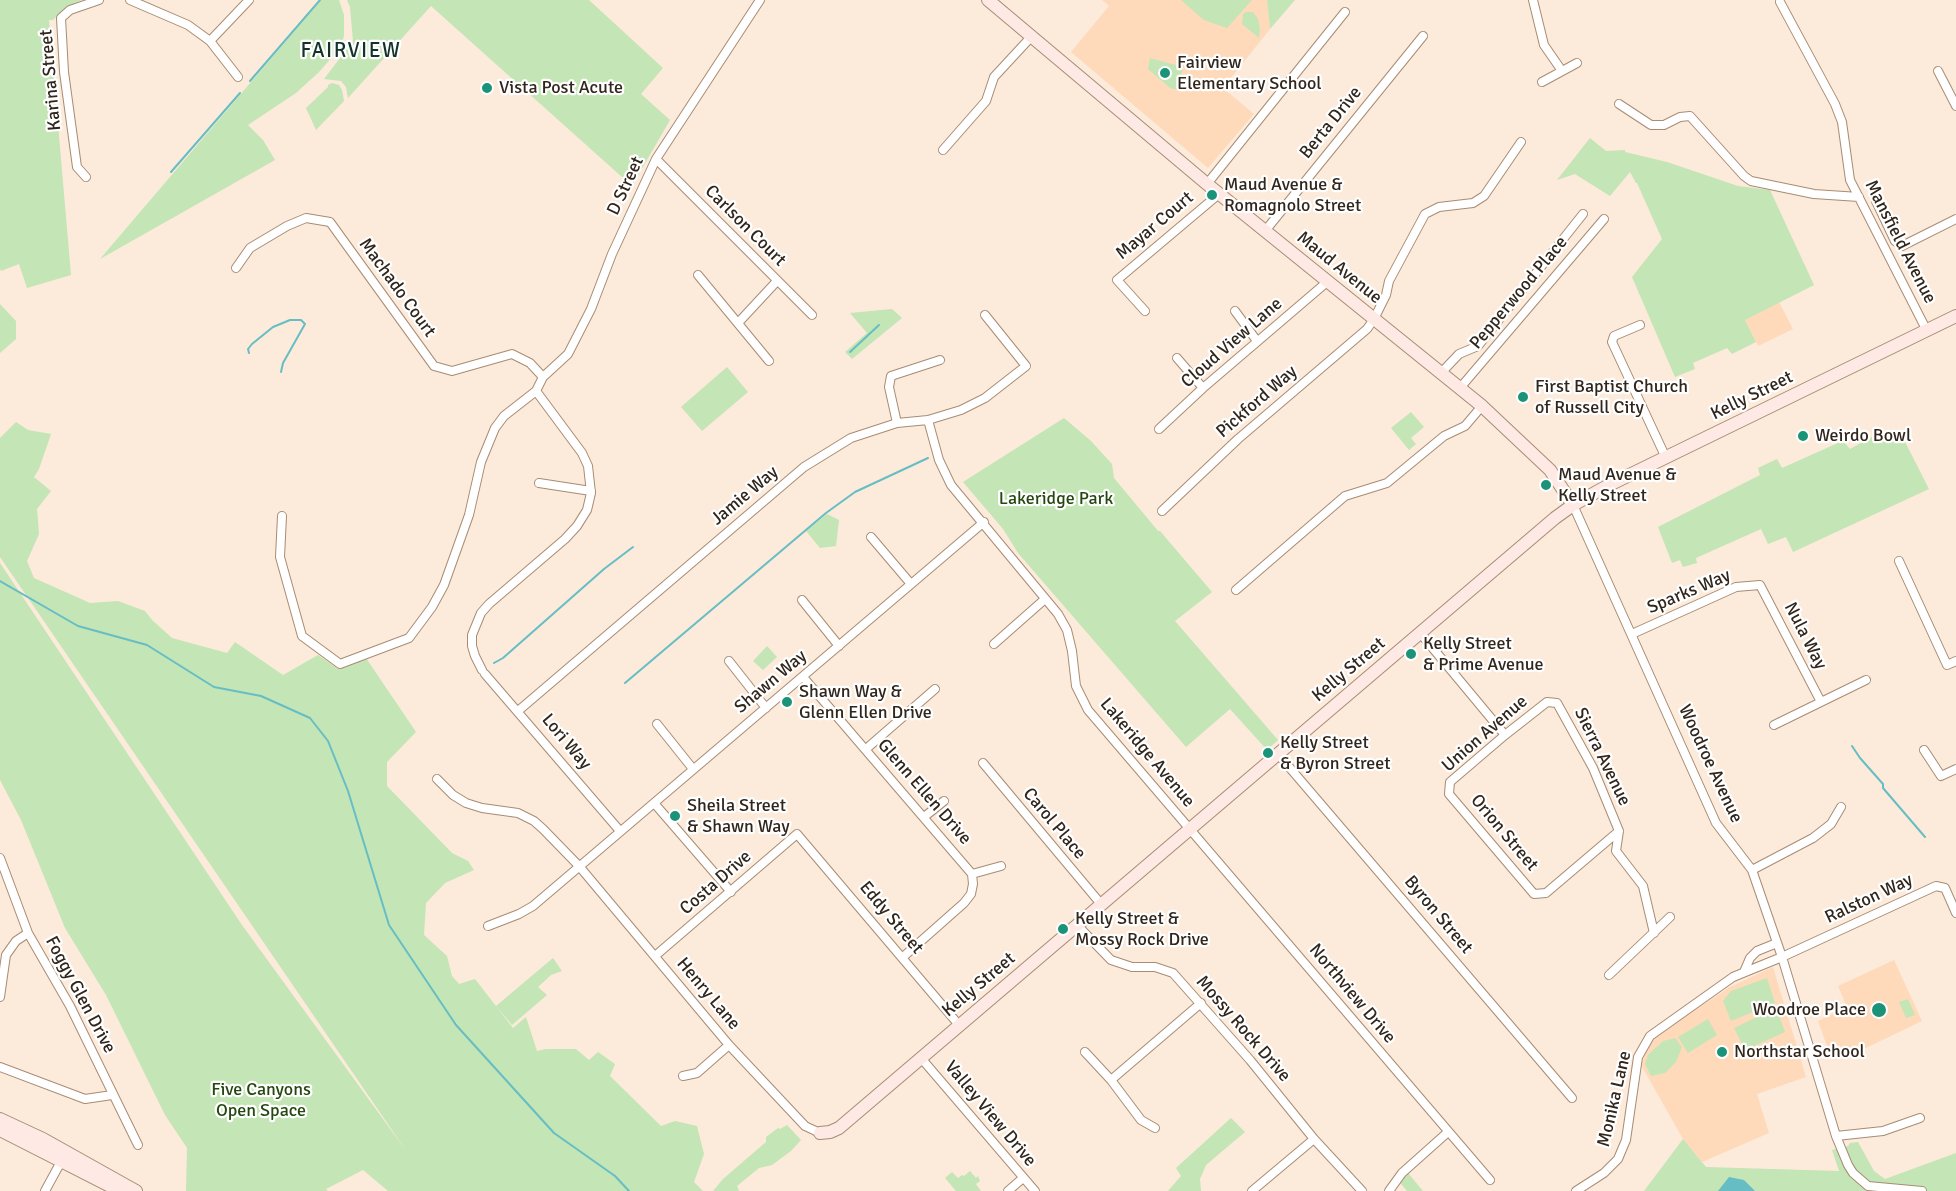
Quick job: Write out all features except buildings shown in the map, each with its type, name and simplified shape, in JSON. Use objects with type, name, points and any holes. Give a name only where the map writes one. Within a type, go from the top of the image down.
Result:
[{"type":"street","name":"Karina Street","points":[[86,177],[77,167],[64,72],[62,18],[70,10],[99,0]]},
{"type":"street","points":[[130,0],[188,25],[210,41],[238,77]]},
{"type":"street","points":[[210,41],[249,0]]},
{"type":"street","name":"D Street","points":[[536,391],[543,377],[568,354],[591,309],[612,254],[656,159],[760,0]]},
{"type":"street","name":"Maud Avenue","points":[[988,0],[1219,194],[1482,406],[1550,470],[1573,505]]},
{"type":"street","points":[[1533,0],[1544,45],[1562,71]]},
{"type":"street","name":"Mansfield Avenue","points":[[1780,2],[1840,116],[1850,180],[1927,331]]},
{"type":"street","points":[[1208,184],[1346,12]]},
{"type":"street","name":"Berta Drive","points":[[1265,231],[1423,36]]},
{"type":"street","points":[[943,150],[986,100],[994,77],[1031,37]]},
{"type":"street","points":[[1542,82],[1577,63]]},
{"type":"street","points":[[1938,71],[1956,106]]},
{"type":"street","points":[[1619,104],[1651,125],[1664,125],[1680,117],[1690,116],[1751,181],[1814,194],[1859,197]]},
{"type":"street","name":"Pickford Way","points":[[1162,511],[1238,439],[1365,330],[1374,319],[1386,295],[1389,281],[1425,214],[1439,207],[1473,203],[1484,196],[1521,142]]},
{"type":"street","name":"Carlson Court","points":[[656,159],[812,315]]},
{"type":"street","name":"Mayar Court","points":[[1145,310],[1117,280],[1219,194]]},
{"type":"street","points":[[1876,201],[1895,241],[1902,246],[1956,219]]},
{"type":"street","points":[[1441,373],[1459,354],[1478,346],[1583,214]]},
{"type":"street","name":"Machado Court","points":[[236,268],[250,248],[286,226],[306,218],[330,222],[434,366],[452,371],[512,354],[530,363],[543,377]]},
{"type":"street","name":"Pepperwood Place","points":[[1460,388],[1604,219]]},
{"type":"street","points":[[698,275],[769,361]]},
{"type":"street","points":[[738,323],[777,281]]},
{"type":"street","name":"Cloud View Lane","points":[[1159,429],[1257,341],[1328,282]]},
{"type":"street","points":[[1235,312],[1257,341]]},
{"type":"street","name":"Jamie Way","points":[[518,711],[804,467],[851,438],[897,423],[928,420],[961,410],[986,398],[1026,366],[985,315]]},
{"type":"street","name":"Kelly Street","points":[[820,1133],[839,1128],[1573,505],[1956,316]]},
{"type":"street","points":[[1640,325],[1614,336],[1611,342],[1666,458]]},
{"type":"street","points":[[1177,358],[1203,388]]},
{"type":"street","points":[[897,423],[889,387],[891,376],[940,360]]},
{"type":"street","points":[[282,516],[280,557],[302,636],[340,664],[409,638],[432,607],[444,585],[469,515],[489,438],[504,416],[536,391],[582,453],[588,466],[591,491],[539,483]]},
{"type":"street","points":[[1236,590],[1345,496],[1387,483],[1444,436],[1465,426],[1482,406]]},
{"type":"street","name":"Lakeridge Avenue","points":[[928,420],[939,460],[951,485],[984,522],[1067,630],[1076,686],[1088,710],[1190,830]]},
{"type":"street","name":"Lori Way","points":[[591,491],[587,510],[578,526],[481,613],[472,635],[472,646],[484,672],[620,831]]},
{"type":"street","name":"Woodroe Avenue","points":[[1573,505],[1716,823],[1752,870],[1782,957],[1836,1136],[1848,1165],[1868,1186],[1922,1191]]},
{"type":"street","name":"Shawn Way","points":[[488,926],[533,906],[984,522]]},
{"type":"street","points":[[871,537],[911,584]]},
{"type":"street","points":[[1899,561],[1947,665],[1956,661]]},
{"type":"street","name":"Sparks Way","points":[[1632,634],[1736,587],[1760,585]]},
{"type":"street","name":"Nula Way","points":[[1760,585],[1821,702]]},
{"type":"street","points":[[993,644],[1045,599]]},
{"type":"street","points":[[802,600],[839,646]]},
{"type":"street","points":[[1421,634],[1505,735]]},
{"type":"street","points":[[729,662],[766,708]]},
{"type":"street","name":"Glenn Ellen Drive","points":[[803,677],[972,874]]},
{"type":"street","points":[[1774,725],[1866,680]]},
{"type":"street","points":[[866,749],[935,689]]},
{"type":"street","name":"Union Avenue","points":[[1449,794],[1450,782],[1547,702]]},
{"type":"street","name":"Sierra Avenue","points":[[1547,702],[1557,704],[1593,768],[1619,831],[1616,851],[1643,886],[1653,933]]},
{"type":"street","points":[[657,724],[693,769]]},
{"type":"street","points":[[1924,750],[1941,776],[1956,769]]},
{"type":"street","name":"Byron Street","points":[[1278,754],[1572,1098]]},
{"type":"street","name":"Carol Place","points":[[983,763],[1101,904]]},
{"type":"street","name":"Henry Lane","points":[[437,779],[453,795],[466,803],[482,808],[518,813],[534,821],[579,866],[729,1045],[805,1126],[820,1133]]},
{"type":"street","name":"Orion Street","points":[[1449,794],[1534,894],[1546,893],[1619,831]]},
{"type":"street","points":[[924,817],[944,801]]},
{"type":"street","points":[[654,803],[731,892]]},
{"type":"street","points":[[1752,870],[1813,838],[1831,824],[1841,807]]},
{"type":"street","name":"Northview Drive","points":[[1190,830],[1490,1180]]},
{"type":"street","name":"Costa Drive","points":[[655,956],[797,834]]},
{"type":"street","name":"Eddy Street","points":[[797,834],[959,1025]]},
{"type":"street","name":"Foggy Glen Drive","points":[[0,858],[28,933],[70,1006],[138,1145]]},
{"type":"street","points":[[903,957],[964,903],[971,894],[972,874],[1001,866]]},
{"type":"street","name":"Ralston Way","points":[[1782,957],[1936,886],[1945,888],[1956,913]]},
{"type":"street","points":[[1609,975],[1671,917]]},
{"type":"street","name":"Mossy Rock Drive","points":[[1077,925],[1111,960],[1132,967],[1155,967],[1173,973],[1201,1003],[1314,1139],[1362,1191]]},
{"type":"street","points":[[0,997],[6,955],[16,941],[28,933]]},
{"type":"street","name":"Monika Lane","points":[[1744,972],[1750,958],[1757,951],[1777,943]]},
{"type":"street","name":"Monika Lane","points":[[1576,1191],[1604,1173],[1618,1159],[1626,1140],[1638,1057],[1650,1036],[1733,977],[1782,957]]},
{"type":"street","points":[[1111,1080],[1201,1003]]},
{"type":"street","points":[[683,1076],[697,1073],[729,1045]]},
{"type":"street","points":[[1084,1052],[1111,1080],[1141,1120],[1155,1128]]},
{"type":"street","name":"Valley View Drive","points":[[921,1058],[1035,1191]]},
{"type":"street","points":[[0,1067],[85,1100],[112,1095]]},
{"type":"street","points":[[1836,1136],[1883,1131],[1920,1118]]},
{"type":"street","points":[[0,1119],[120,1191]]},
{"type":"street","points":[[0,1130],[136,1191]]},
{"type":"street","points":[[1389,1191],[1402,1173],[1448,1132]]},
{"type":"street","points":[[1252,1191],[1314,1139]]},
{"type":"street","points":[[45,1191],[64,1157]]},
{"type":"street","points":[[1008,1191],[1023,1178]]},
{"type":"shaded area","name":"Fairview Elementary School","points":[[1102,0],[1267,0],[1270,29],[1223,88],[1254,114],[1208,168],[1071,52],[1109,6]]},
{"type":"shaded area","points":[[1779,302],[1793,329],[1758,346],[1745,320]]},
{"type":"shaded area","name":"Woodroe Place","points":[[1894,960],[1922,1021],[1845,1058],[1832,1060],[1818,1021],[1847,1007],[1838,986]]},
{"type":"shaded area","name":"Northstar School","points":[[1773,967],[1806,1077],[1757,1094],[1769,1133],[1702,1162],[1683,1139],[1641,1065],[1651,1039],[1730,987]]},
{"type":"green space","points":[[0,0],[82,0],[66,7],[53,20],[49,20],[71,275],[27,288],[19,264],[1,271],[0,269]]},
{"type":"green space","points":[[321,0],[339,0],[344,15],[344,36],[340,48],[296,93],[248,125],[263,140],[275,160],[100,259]]},
{"type":"green space","points":[[347,0],[589,0],[663,68],[641,94],[670,120],[632,186],[431,6],[348,98],[346,87],[341,81],[324,79],[353,41],[350,7]]},
{"type":"green space","points":[[1181,0],[1252,0],[1227,28],[1204,20]]},
{"type":"green space","points":[[1267,0],[1295,0],[1270,29]]},
{"type":"green space","points":[[1253,12],[1258,19],[1259,38],[1242,24],[1243,14]]},
{"type":"green space","points":[[1150,58],[1183,67],[1178,90],[1170,88],[1148,69]]},
{"type":"green space","points":[[332,83],[339,85],[344,101],[316,130],[306,108]]},
{"type":"green space","points":[[1590,138],[1606,151],[1625,150],[1625,152],[1667,162],[1738,186],[1770,190],[1814,285],[1745,320],[1756,342],[1732,354],[1727,348],[1693,363],[1695,369],[1675,377],[1632,277],[1662,239],[1637,183],[1630,172],[1610,196],[1575,174],[1557,180]]},
{"type":"green space","points":[[0,304],[16,321],[16,339],[0,353]]},
{"type":"green space","points":[[892,309],[902,318],[852,359],[845,352],[867,333],[850,313]]},
{"type":"green space","points":[[727,367],[748,392],[702,431],[681,407]]},
{"type":"green space","points":[[1411,412],[1424,427],[1411,438],[1416,444],[1409,450],[1391,428]]},
{"type":"green space","name":"Lakeridge Park","points":[[1064,418],[1091,441],[1112,464],[1114,478],[1212,592],[1175,621],[1278,740],[1267,750],[1230,709],[1186,747],[1018,553],[1003,529],[963,482]]},
{"type":"green space","name":"Five Canyons Open Space","points":[[16,422],[28,430],[51,434],[34,477],[51,491],[37,509],[39,534],[27,561],[34,578],[90,603],[118,601],[145,611],[172,638],[227,653],[235,642],[283,675],[318,655],[338,669],[366,658],[416,732],[387,762],[387,786],[452,853],[468,861],[474,870],[445,883],[426,903],[424,935],[447,956],[452,976],[459,984],[475,979],[513,1028],[526,1017],[537,1051],[576,1049],[589,1060],[598,1052],[615,1064],[610,1076],[661,1126],[675,1121],[697,1126],[704,1154],[694,1182],[703,1191],[388,1191],[363,1170],[326,1189],[328,1191],[186,1191],[187,1148],[165,1115],[106,995],[65,928],[21,820],[0,780],[0,563],[242,925],[407,1152],[0,557],[0,438]]},
{"type":"green space","points":[[1833,429],[1850,449],[1875,435],[1899,430],[1929,489],[1793,552],[1786,537],[1768,544],[1761,529],[1696,558],[1697,563],[1683,567],[1680,560],[1672,563],[1658,527],[1760,475],[1758,468],[1777,459],[1782,468],[1838,443]]},
{"type":"green space","points":[[827,514],[839,520],[836,546],[820,548],[806,531]]},
{"type":"green space","points":[[767,646],[777,657],[763,670],[753,661]]},
{"type":"green space","points":[[553,958],[562,971],[551,975],[538,987],[547,995],[512,1025],[496,1006]]},
{"type":"green space","points":[[1767,978],[1775,1003],[1731,1021],[1723,1001],[1731,991]]},
{"type":"green space","points":[[1908,999],[1915,1015],[1906,1018],[1899,1002]]},
{"type":"green space","points":[[1776,1008],[1785,1032],[1745,1050],[1734,1028]]},
{"type":"green space","points":[[1708,1019],[1717,1035],[1688,1053],[1678,1037]]},
{"type":"green space","points":[[1675,1038],[1682,1047],[1676,1062],[1665,1073],[1651,1076],[1645,1064],[1648,1055],[1663,1041]]},
{"type":"green space","points":[[1231,1118],[1245,1132],[1206,1165],[1200,1179],[1201,1191],[1168,1191],[1181,1176],[1176,1168]]},
{"type":"green space","points":[[787,1125],[801,1140],[791,1151],[772,1165],[759,1168],[737,1186],[739,1191],[713,1191],[723,1179],[766,1142],[766,1137],[778,1128]]},
{"type":"green space","points":[[1683,1139],[1706,1167],[1839,1171],[1832,1150],[1858,1142],[1874,1171],[1885,1179],[1956,1153],[1956,1191],[1644,1191]]},
{"type":"green space","points":[[970,1171],[976,1178],[978,1176],[980,1181],[976,1184],[981,1191],[956,1191],[945,1178],[952,1172],[958,1178]]},
{"type":"green space","points":[[1408,1173],[1423,1191],[1407,1191],[1400,1183]]},
{"type":"water","points":[[1729,1177],[1744,1180],[1755,1191],[1718,1191]]},
{"type":"waterway","points":[[250,81],[320,0]]},
{"type":"waterway","points":[[171,172],[240,93]]},
{"type":"waterway","points":[[249,353],[248,349],[252,344],[273,327],[290,320],[301,320],[305,324],[283,363],[281,372]]},
{"type":"waterway","points":[[850,352],[879,325]]},
{"type":"waterway","points":[[625,683],[826,513],[855,492],[928,458]]},
{"type":"waterway","points":[[494,663],[503,658],[604,569],[633,547]]},
{"type":"waterway","points":[[0,581],[78,626],[147,645],[214,687],[261,696],[310,718],[328,741],[348,791],[389,925],[456,1025],[554,1133],[615,1176],[629,1191]]},
{"type":"waterway","points":[[1852,746],[1883,784],[1883,788],[1925,837]]},
{"type":"place","name":"Fairview Elementary School","points":[[1165,73]]},
{"type":"place","name":"Vista Post Acute","points":[[487,88]]},
{"type":"place","name":"Maud Avenue & Romagnolo Street","points":[[1212,195]]},
{"type":"place","name":"First Baptist Church of Russell City","points":[[1523,397]]},
{"type":"place","name":"Weirdo Bowl","points":[[1803,436]]},
{"type":"place","name":"Maud Avenue & Kelly Street","points":[[1546,485]]},
{"type":"place","name":"Kelly Street & Prime Avenue","points":[[1411,654]]},
{"type":"place","name":"Shawn Way & Glenn Ellen Drive","points":[[787,702]]},
{"type":"place","name":"Kelly Street & Byron Street","points":[[1268,753]]},
{"type":"place","name":"Sheila Street & Shawn Way","points":[[675,816]]},
{"type":"place","name":"Kelly Street & Mossy Rock Drive","points":[[1063,929]]},
{"type":"place","name":"Woodroe Place","points":[[1879,1010]]},
{"type":"place","name":"Northstar School","points":[[1722,1052]]},
{"type":"district","name":"FAIRVIEW","points":[[351,51]]}]
